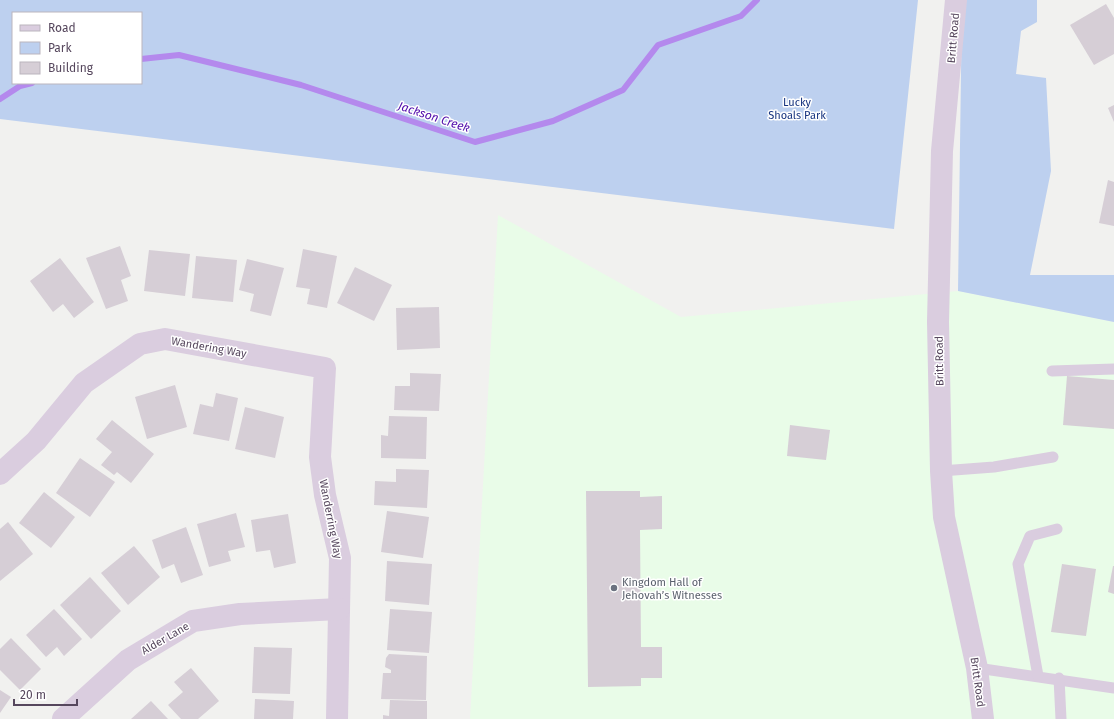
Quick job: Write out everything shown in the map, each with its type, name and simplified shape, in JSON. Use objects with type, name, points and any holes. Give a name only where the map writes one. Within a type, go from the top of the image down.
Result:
[{"type":"street","name":"Britt Road","points":[[956,0],[942,151],[938,322],[941,471],[944,517],[977,668],[983,719]]},
{"type":"street","name":"Wandering Way","points":[[0,474],[36,441],[84,383],[140,344],[165,339],[325,368]]},
{"type":"street","name":"Wanderring Way","points":[[325,368],[320,457],[325,495],[340,558],[337,719]]},
{"type":"street","name":"Alder Lane","points":[[63,719],[128,660],[193,621],[240,614],[339,609]]},
{"type":"lane","points":[[1052,371],[1114,369]]},
{"type":"lane","points":[[941,471],[994,467],[1053,457]]},
{"type":"lane","points":[[1038,676],[1018,564],[1030,536],[1057,530]]},
{"type":"lane","points":[[977,668],[1059,678],[1114,688]]},
{"type":"lane","points":[[1059,678],[1061,719]]},
{"type":"shaded area","points":[[498,215],[681,317],[958,291],[1114,322],[1114,719],[470,719]]},
{"type":"green space","name":"Lucky Shoals Park","points":[[0,0],[918,0],[894,229],[0,119]]},
{"type":"green space","points":[[962,0],[1037,0],[1037,22],[1021,31],[1016,74],[1046,78],[1051,171],[1030,275],[1114,275],[1114,322],[958,291]]},
{"type":"building","points":[[1106,4],[1114,18],[1114,54],[1094,65],[1070,25]]},
{"type":"building","points":[[1114,105],[1114,122],[1108,108]]},
{"type":"building","points":[[1108,180],[1114,182],[1114,226],[1099,223]]},
{"type":"building","points":[[120,246],[131,276],[121,280],[128,301],[106,309],[86,258]]},
{"type":"building","points":[[303,249],[337,256],[327,308],[307,304],[310,289],[296,287]]},
{"type":"building","points":[[149,250],[190,254],[185,296],[144,291]]},
{"type":"building","points":[[196,256],[237,260],[233,302],[192,298]]},
{"type":"building","points":[[60,258],[94,302],[74,318],[63,304],[53,312],[30,281]]},
{"type":"building","points":[[247,259],[284,268],[271,316],[250,311],[254,294],[239,290]]},
{"type":"building","points":[[355,267],[392,285],[374,321],[337,303]]},
{"type":"building","points":[[439,307],[440,348],[397,350],[396,308]]},
{"type":"building","points":[[410,373],[441,374],[439,411],[394,410],[395,386],[410,386]]},
{"type":"building","points":[[1067,376],[1114,380],[1114,429],[1063,425]]},
{"type":"building","points":[[175,385],[187,427],[147,439],[135,397]]},
{"type":"building","points":[[216,393],[238,398],[229,441],[193,434],[200,404],[213,407]]},
{"type":"building","points":[[245,407],[284,417],[275,458],[235,449]]},
{"type":"building","points":[[389,416],[427,417],[426,459],[381,458],[381,435],[388,436]]},
{"type":"building","points":[[112,420],[154,454],[131,483],[117,472],[114,475],[101,465],[112,452],[96,439]]},
{"type":"building","points":[[790,425],[830,430],[826,460],[787,456]]},
{"type":"building","points":[[80,458],[115,482],[90,517],[56,493]]},
{"type":"building","points":[[396,469],[429,470],[427,508],[374,505],[375,481],[396,482]]},
{"type":"building","name":"Kingdom Hall of Jehovah’s Witnesses","points":[[586,491],[640,491],[640,497],[662,496],[662,529],[640,530],[641,647],[662,647],[662,678],[641,678],[641,686],[588,687]]},
{"type":"building","points":[[44,492],[75,517],[51,548],[19,523]]},
{"type":"building","points":[[387,511],[429,517],[423,558],[381,552]]},
{"type":"building","points":[[236,513],[245,547],[228,551],[231,561],[209,567],[197,524]]},
{"type":"building","points":[[288,514],[296,563],[274,568],[270,550],[256,552],[251,520]]},
{"type":"building","points":[[8,522],[33,554],[0,581],[0,529]]},
{"type":"building","points":[[186,527],[203,575],[181,583],[174,564],[162,569],[152,540]]},
{"type":"building","points":[[134,546],[160,577],[128,605],[101,573]]},
{"type":"building","points":[[387,561],[432,564],[429,605],[385,601]]},
{"type":"building","points":[[1062,564],[1096,569],[1086,636],[1051,632]]},
{"type":"building","points":[[1114,566],[1114,594],[1108,592]]},
{"type":"building","points":[[90,577],[121,611],[91,639],[60,605]]},
{"type":"building","points":[[54,609],[82,639],[64,656],[57,647],[46,657],[26,635]]},
{"type":"building","points":[[390,609],[432,612],[429,653],[387,650]]},
{"type":"building","points":[[11,638],[41,669],[20,690],[0,670],[0,649]]},
{"type":"building","points":[[254,647],[292,648],[290,694],[252,693]]},
{"type":"building","points":[[389,654],[427,656],[426,700],[381,699],[383,673],[391,673],[391,670],[385,667],[386,658]]},
{"type":"building","points":[[191,668],[219,701],[198,719],[181,719],[168,705],[183,692],[174,682]]},
{"type":"building","points":[[0,690],[11,697],[0,713]]},
{"type":"building","points":[[255,699],[294,701],[293,719],[254,719]]},
{"type":"building","points":[[390,700],[427,701],[427,719],[383,719],[383,715],[389,716]]},
{"type":"building","points":[[151,701],[168,719],[131,719]]},
{"type":"waterway","name":"Jackson Creek","points":[[142,59],[179,55],[301,85],[475,142],[553,121],[623,90],[658,45],[741,16],[757,0]]},
{"type":"waterway","name":"Jackson Creek","points":[[0,99],[20,86],[28,84]]},
{"type":"place","name":"Kingdom Hall of Jehovah’s Witnesses","points":[[614,588]]}]
